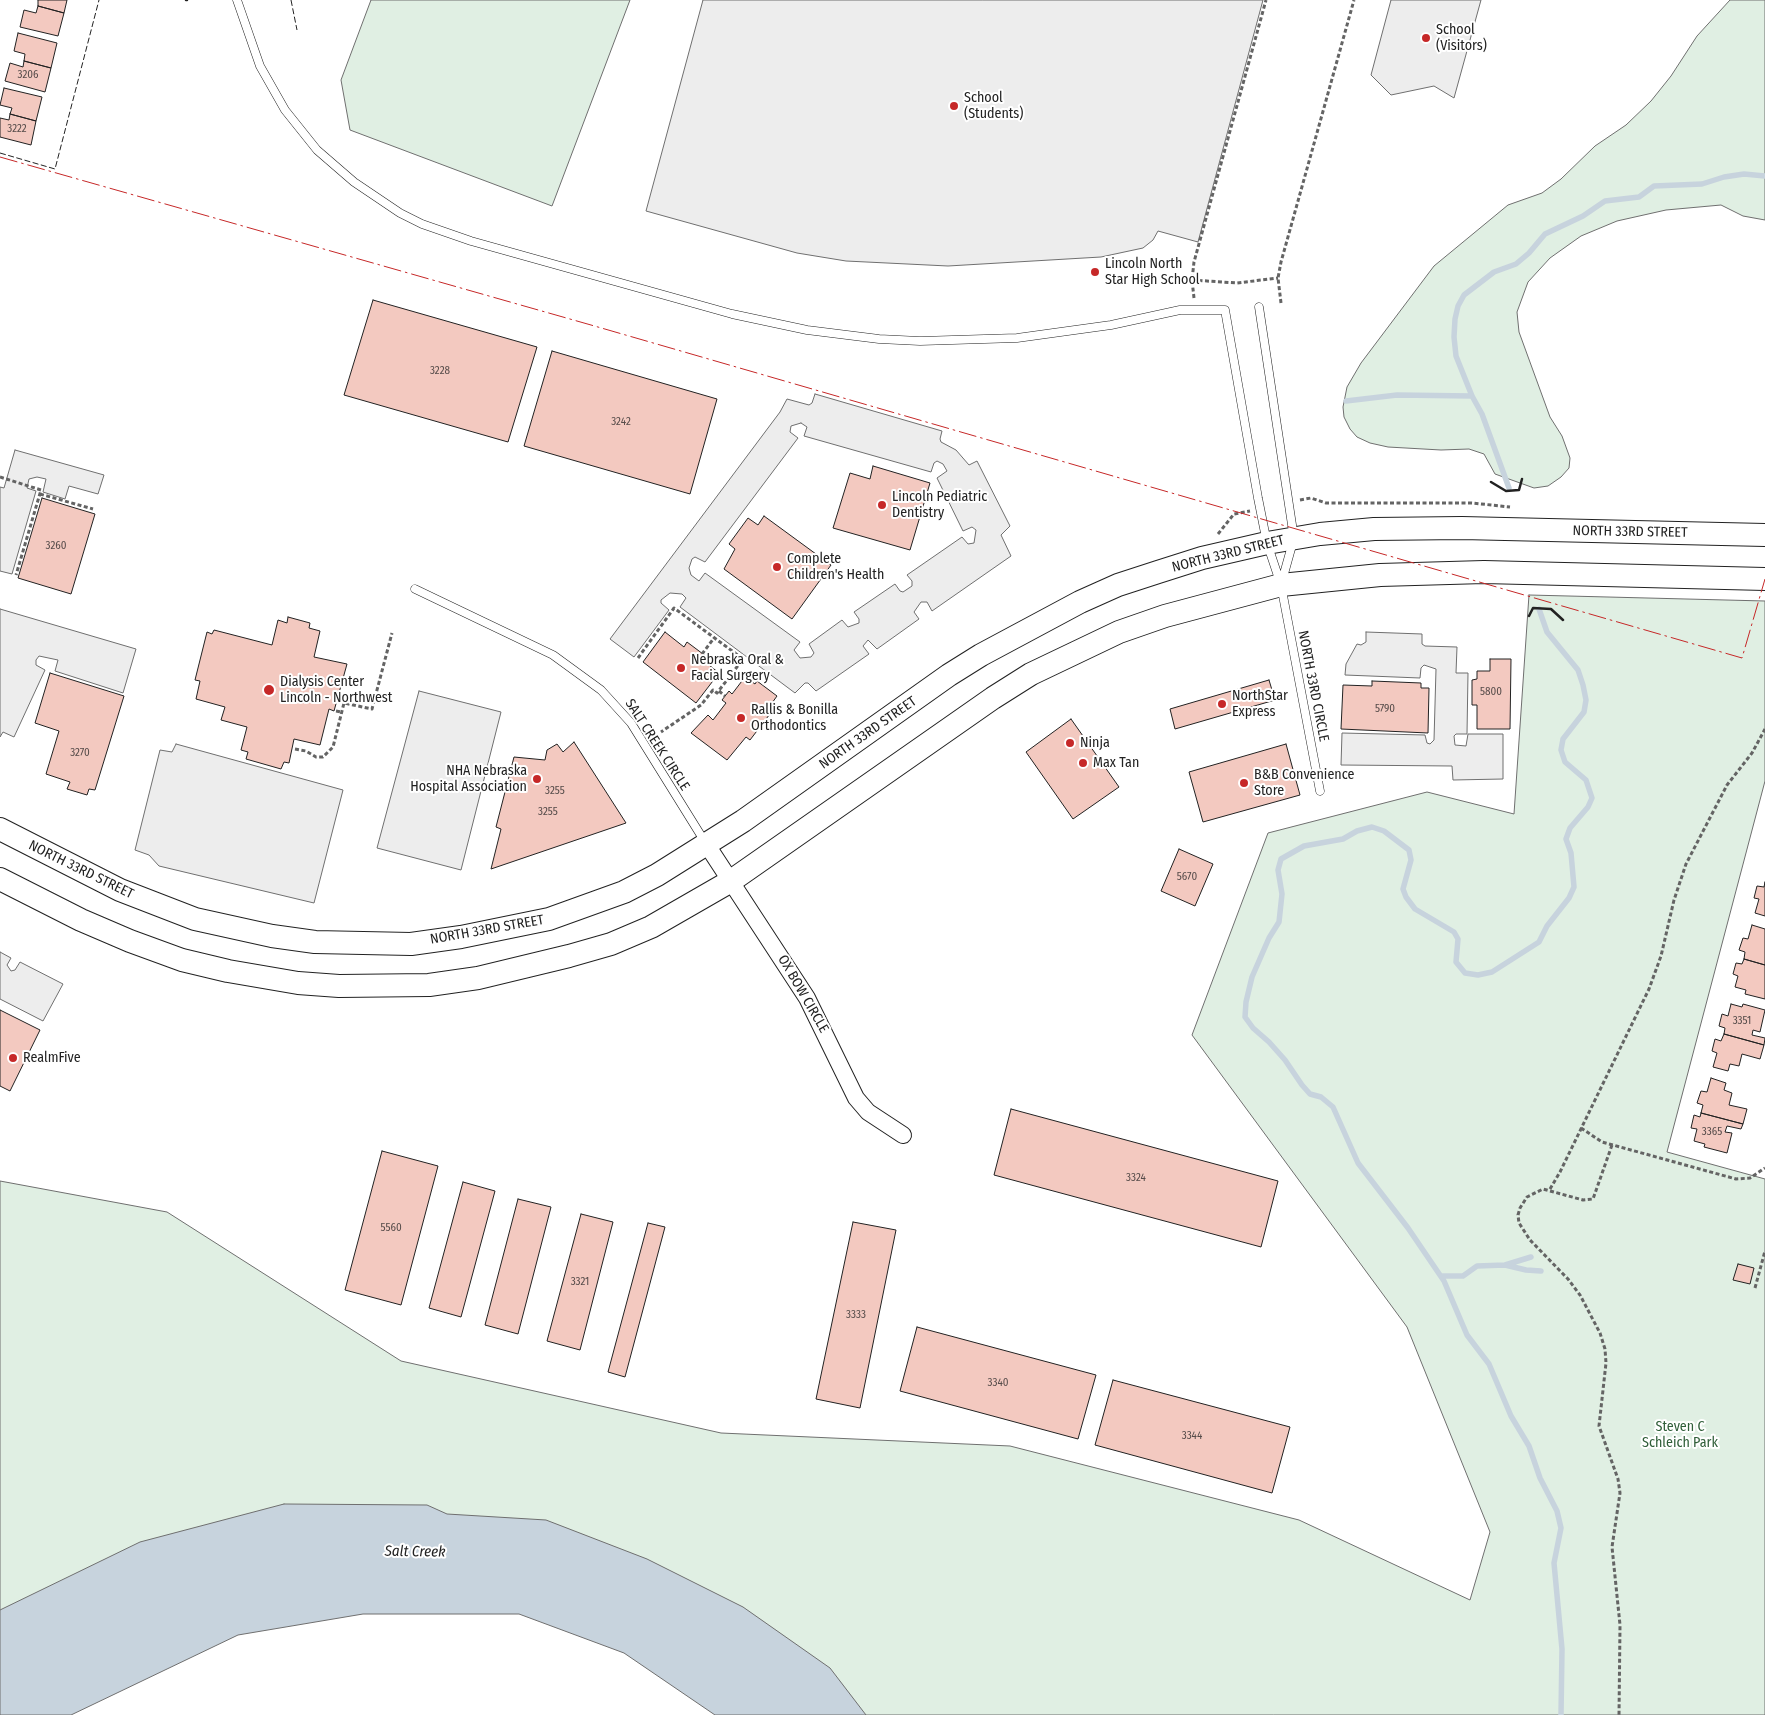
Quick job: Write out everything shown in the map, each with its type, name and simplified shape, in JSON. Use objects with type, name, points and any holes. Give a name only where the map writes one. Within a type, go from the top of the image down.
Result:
[{"type":"main road","name":"NORTH 33RD STREET","points":[[0,830],[120,890],[195,919],[272,936],[315,942],[411,944],[505,930],[549,919],[624,892],[707,845],[949,675],[1011,638],[1118,585],[1202,558],[1294,538],[1342,532],[1420,528],[1765,535]]},
{"type":"main road","points":[[0,879],[107,932],[182,960],[228,971],[298,983],[382,987],[429,985],[478,978],[533,966],[611,944],[651,927],[730,881],[993,698],[1031,674],[1128,629],[1202,605],[1281,585],[1325,579],[1423,572],[1765,579]]},
{"type":"street","name":"OX BOW CIRCLE","points":[[707,845],[807,998],[856,1098],[868,1112],[903,1135]]},
{"type":"lane","points":[[237,0],[249,40],[268,81],[285,110],[317,150],[341,172],[378,199],[422,224],[454,236],[732,314],[807,330],[879,339],[957,341],[1017,338],[1111,325],[1196,308]]},
{"type":"lane","name":"NORTH 33RD CIRCLE","points":[[1196,308],[1225,310],[1267,543],[1281,585],[1320,791]]},
{"type":"lane","points":[[1259,308],[1294,538]]},
{"type":"lane","name":"NORTH 33RD CIRCLE","points":[[1281,585],[1294,538]]},
{"type":"lane","name":"SALT CREEK CIRCLE","points":[[414,589],[554,655],[601,690],[630,723],[707,845]]},
{"type":"path","points":[[1196,308],[1192,280],[1194,262],[1266,0]]},
{"type":"path","points":[[1281,303],[1278,278],[1354,0]]},
{"type":"path","points":[[1192,280],[1238,283],[1278,278]]},
{"type":"path","points":[[0,477],[41,490],[16,575]]},
{"type":"path","points":[[40,494],[93,508]]},
{"type":"path","points":[[638,658],[674,608],[743,659],[719,691]]},
{"type":"path","points":[[295,749],[306,751],[316,757],[324,757],[333,747],[344,703],[372,709],[392,633]]},
{"type":"path","points":[[702,654],[714,638]]},
{"type":"path","points":[[661,732],[701,705],[712,690],[717,693],[719,691],[726,696]]},
{"type":"path","points":[[336,711],[342,712]]},
{"type":"path","points":[[1550,1189],[1652,984],[1664,944],[1677,887],[1686,864],[1724,790],[1752,753],[1765,729]]},
{"type":"path","points":[[1581,1128],[1602,1142],[1736,1180],[1750,1178],[1765,1168]]},
{"type":"path","points":[[1612,1145],[1593,1199],[1583,1200],[1550,1189],[1538,1190],[1527,1197],[1520,1208],[1519,1223],[1530,1240],[1568,1278],[1580,1295],[1600,1333],[1604,1349],[1606,1363],[1599,1426],[1618,1479],[1620,1493],[1612,1547],[1620,1625],[1619,1715]]},
{"type":"path","points":[[1755,1288],[1765,1251]]},
{"type":"green space","points":[[371,0],[630,0],[552,206],[350,130],[341,80]]},
{"type":"green space","points":[[1730,0],[1765,0],[1765,220],[1743,216],[1721,205],[1666,210],[1617,221],[1581,236],[1550,258],[1528,282],[1517,312],[1519,332],[1550,417],[1562,436],[1570,458],[1569,468],[1561,477],[1548,486],[1534,488],[1495,474],[1484,454],[1469,449],[1441,450],[1388,447],[1370,443],[1357,437],[1350,429],[1344,417],[1343,407],[1347,387],[1361,363],[1434,266],[1508,205],[1542,193],[1561,179],[1595,146],[1626,125],[1651,101],[1671,76],[1697,36]]},
{"type":"green space","name":"Steven C Schleich Park","points":[[1529,595],[1765,601],[1765,781],[1667,1152],[1765,1179],[1765,1715],[782,1715],[754,1685],[393,1570],[0,1692],[0,1181],[167,1212],[401,1361],[721,1433],[1010,1446],[1299,1520],[1470,1600],[1490,1532],[1407,1327],[1192,1035],[1268,833],[1427,792],[1514,814]]},
{"type":"shaded area","name":"School (Students)","points":[[703,0],[1263,0],[1198,242],[1158,231],[1153,240],[1143,248],[1101,257],[948,266],[846,261],[797,253],[646,211]]},
{"type":"shaded area","name":"School (Visitors)","points":[[1391,0],[1481,0],[1454,98],[1434,86],[1391,95],[1371,75]]},
{"type":"shaded area","points":[[815,394],[942,431],[941,442],[956,450],[969,465],[977,461],[1010,526],[1001,535],[1011,556],[932,611],[927,602],[921,602],[914,612],[919,619],[877,649],[868,640],[863,646],[869,654],[816,691],[808,683],[805,683],[795,693],[680,607],[686,598],[682,594],[670,593],[661,600],[661,603],[669,610],[634,657],[610,639],[780,412],[787,399],[809,405],[812,403]],"holes":[[[801,423],[807,427],[804,436],[931,472],[934,463],[937,461],[943,464],[947,471],[937,478],[963,531],[972,527],[976,530],[974,543],[968,544],[962,537],[907,575],[912,581],[912,586],[903,592],[895,584],[854,612],[859,619],[859,623],[848,627],[842,620],[809,644],[814,653],[811,657],[800,658],[794,650],[800,642],[705,573],[699,581],[691,575],[689,568],[692,559],[695,557],[705,562],[798,438],[790,432],[791,426]]]},
{"type":"shaded area","points":[[15,450],[104,475],[98,494],[69,486],[65,499],[43,492],[46,479],[37,477],[29,479],[27,488],[36,491],[12,574],[0,571],[0,487],[4,488]]},
{"type":"shaded area","points":[[0,609],[136,649],[123,693],[55,671],[58,660],[39,656],[36,660],[36,665],[45,670],[14,737],[3,732],[0,737]]},
{"type":"shaded area","points":[[1366,632],[1422,634],[1422,644],[1425,646],[1457,647],[1456,673],[1468,673],[1467,734],[1456,734],[1454,736],[1455,745],[1466,746],[1468,734],[1503,734],[1503,779],[1453,780],[1452,766],[1341,765],[1342,733],[1425,735],[1427,743],[1430,744],[1434,740],[1436,669],[1424,665],[1421,668],[1420,678],[1345,675],[1346,664],[1357,644],[1361,645],[1366,642]]},
{"type":"shaded area","points":[[419,691],[501,712],[461,870],[377,848]]},
{"type":"shaded area","points":[[176,744],[343,790],[314,903],[159,866],[149,855],[135,850],[160,750],[172,752]]},
{"type":"shaded area","points":[[0,952],[11,958],[7,965],[11,971],[15,970],[20,962],[63,984],[43,1021],[0,999]]},
{"type":"water","name":"Salt Creek","points":[[284,1504],[427,1505],[447,1514],[546,1520],[647,1559],[743,1607],[830,1668],[866,1715],[715,1715],[624,1653],[519,1614],[363,1614],[238,1635],[71,1715],[0,1715],[0,1610],[140,1542]]},
{"type":"building","points":[[38,0],[67,0],[64,13],[38,6]]},
{"type":"building","points":[[38,6],[64,13],[58,36],[20,27],[24,10],[36,13]]},
{"type":"building","points":[[18,33],[57,43],[51,68],[24,61],[25,54],[14,51]]},
{"type":"building","points":[[24,61],[51,68],[45,92],[5,81],[10,63],[23,67]]},
{"type":"building","points":[[4,88],[42,97],[36,121],[10,114],[12,108],[0,105]]},
{"type":"building","points":[[10,114],[36,121],[31,145],[0,137],[0,118],[9,120]]},
{"type":"building","points":[[373,300],[537,347],[508,442],[344,395]]},
{"type":"building","points":[[552,351],[717,399],[690,494],[524,446]]},
{"type":"building","name":"Lincoln Pediatric Dentistry","points":[[873,466],[930,483],[910,550],[833,528],[850,473],[870,479]]},
{"type":"building","points":[[42,498],[95,514],[71,594],[18,578]]},
{"type":"building","name":"Complete Children's Health","points":[[764,516],[831,565],[792,619],[724,569],[735,549],[729,544],[748,518],[758,525]]},
{"type":"building","name":"Dialysis Center Lincoln - Northwest","points":[[288,617],[310,623],[309,628],[320,631],[314,657],[347,664],[334,711],[329,709],[320,745],[294,739],[289,763],[284,762],[281,769],[246,759],[248,752],[241,750],[247,727],[221,720],[225,707],[196,699],[200,681],[195,680],[207,632],[212,634],[214,630],[272,645],[278,620],[287,623]]},
{"type":"building","name":"Nebraska Oral & Facial Surgery","points":[[665,632],[684,647],[687,642],[707,657],[704,661],[719,673],[696,703],[643,662]]},
{"type":"building","points":[[1490,659],[1511,659],[1510,729],[1477,729],[1477,705],[1472,705],[1472,680],[1477,679],[1477,671],[1490,671]]},
{"type":"building","points":[[50,673],[124,696],[95,790],[89,789],[87,795],[67,789],[70,782],[46,774],[59,731],[35,723]]},
{"type":"building","name":"Rallis & Bonilla Orthodontics","points":[[745,677],[755,684],[757,681],[777,696],[772,703],[776,706],[750,740],[746,737],[727,760],[691,733],[708,715],[713,720],[726,703],[722,700],[729,691],[732,694]]},
{"type":"building","name":"NorthStar Express","points":[[1269,680],[1275,700],[1175,729],[1170,709]]},
{"type":"building","points":[[1372,681],[1421,683],[1421,688],[1429,688],[1428,733],[1341,729],[1343,685],[1372,686]]},
{"type":"building","points":[[1071,719],[1119,787],[1073,819],[1026,752]]},
{"type":"building","points":[[574,742],[626,823],[491,869],[501,829],[496,827],[514,757],[545,760],[547,750],[557,744],[563,752]]},
{"type":"building","name":"B&B Convenience Store","points":[[1286,744],[1300,795],[1203,822],[1189,772]]},
{"type":"building","points":[[1179,849],[1213,864],[1195,906],[1161,891]]},
{"type":"building","points":[[1765,882],[1765,916],[1755,913],[1759,899],[1754,898],[1757,886],[1764,887]]},
{"type":"building","points":[[1752,925],[1765,929],[1765,965],[1744,959],[1745,952],[1739,950],[1743,938],[1748,939]]},
{"type":"building","points":[[1744,959],[1765,965],[1765,999],[1745,994],[1746,990],[1735,987],[1738,976],[1733,974],[1736,963],[1742,964]]},
{"type":"building","points":[[1731,1004],[1742,1007],[1743,1004],[1765,1010],[1760,1032],[1753,1030],[1752,1035],[1765,1038],[1764,1045],[1724,1034],[1725,1028],[1719,1026],[1722,1014],[1728,1016]]},
{"type":"building","name":"RealmFive","points":[[0,1010],[40,1030],[10,1091],[0,1086]]},
{"type":"building","points":[[1724,1034],[1764,1045],[1760,1059],[1742,1054],[1739,1066],[1730,1064],[1728,1071],[1713,1067],[1717,1053],[1712,1051],[1715,1039],[1721,1041]]},
{"type":"building","points":[[1711,1078],[1726,1083],[1724,1090],[1732,1093],[1729,1105],[1747,1109],[1743,1124],[1701,1113],[1703,1105],[1697,1103],[1701,1091],[1707,1092]]},
{"type":"building","points":[[1011,1109],[1278,1181],[1261,1247],[994,1175]]},
{"type":"building","points":[[1701,1113],[1743,1124],[1741,1129],[1727,1126],[1725,1132],[1732,1133],[1727,1153],[1704,1147],[1705,1144],[1694,1141],[1697,1129],[1691,1128],[1694,1115],[1700,1117]]},
{"type":"building","points":[[382,1151],[438,1166],[401,1305],[345,1290]]},
{"type":"building","points":[[463,1182],[495,1191],[461,1317],[429,1308]]},
{"type":"building","points":[[518,1199],[551,1207],[518,1334],[485,1325]]},
{"type":"building","points":[[581,1214],[613,1222],[580,1350],[547,1341]]},
{"type":"building","points":[[853,1222],[896,1230],[860,1408],[816,1399]]},
{"type":"building","points":[[648,1223],[665,1227],[625,1377],[608,1372]]},
{"type":"building","points":[[1738,1264],[1754,1268],[1750,1284],[1733,1280]]},
{"type":"building","points":[[917,1327],[1096,1375],[1078,1439],[900,1391]]},
{"type":"building","points":[[1113,1380],[1290,1427],[1272,1493],[1095,1445]]},
{"type":"waterway","points":[[1509,488],[1482,414],[1472,396],[1456,356],[1455,319],[1458,306],[1464,295],[1494,272],[1516,264],[1529,253],[1545,234],[1583,216],[1605,201],[1639,197],[1654,186],[1702,184],[1724,177],[1744,174],[1765,176]]},
{"type":"waterway","points":[[1346,401],[1397,395],[1472,396]]},
{"type":"waterway","points":[[1539,609],[1547,632],[1578,670],[1583,685],[1586,700],[1584,712],[1563,739],[1561,750],[1565,762],[1586,780],[1592,798],[1588,807],[1570,828],[1566,839],[1571,853],[1574,887],[1569,898],[1547,926],[1539,942],[1492,972],[1478,975],[1465,973],[1456,962],[1458,939],[1454,932],[1415,909],[1406,897],[1403,889],[1411,860],[1409,850],[1384,831],[1372,827],[1357,831],[1343,839],[1304,846],[1281,859],[1278,870],[1282,894],[1279,922],[1269,938],[1252,977],[1246,1002],[1245,1017],[1253,1028],[1285,1060],[1310,1094],[1321,1097],[1333,1107],[1358,1163],[1408,1228],[1444,1281],[1467,1335],[1489,1364],[1511,1416],[1529,1446],[1540,1478],[1557,1511],[1561,1528],[1554,1563],[1562,1649],[1561,1715]]},
{"type":"waterway","points":[[1441,1276],[1463,1276],[1477,1266],[1505,1265],[1531,1257]]},
{"type":"waterway","points":[[1505,1265],[1541,1271]]},
{"type":"fence","points":[[0,153],[55,169],[99,0]]},
{"type":"fence","points":[[291,0],[297,30]]},
{"type":"wall","points":[[1491,482],[1506,491],[1519,490],[1522,479]]},
{"type":"wall","points":[[1529,616],[1533,608],[1551,609],[1563,620]]},
{"type":"power","points":[[0,157],[591,325],[1742,658],[1765,579]]},
{"type":"place","name":"School (Visitors)","points":[[1426,38]]},
{"type":"place","name":"School (Students)","points":[[954,106]]},
{"type":"place","name":"Lincoln North Star High School","points":[[1095,272]]},
{"type":"place","name":"Lincoln Pediatric Dentistry","points":[[882,505]]},
{"type":"place","name":"Complete Children's Health","points":[[777,567]]},
{"type":"place","name":"Nebraska Oral & Facial Surgery","points":[[681,668]]},
{"type":"place","name":"Dialysis Center Lincoln - Northwest","points":[[269,690]]},
{"type":"place","name":"NorthStar Express","points":[[1222,704]]},
{"type":"place","name":"Rallis & Bonilla Orthodontics","points":[[741,718]]},
{"type":"place","name":"Ninja","points":[[1070,743]]},
{"type":"place","name":"Max Tan","points":[[1083,763]]},
{"type":"place","name":"NHA Nebraska Hospital Association","points":[[537,779]]},
{"type":"place","name":"B&B Convenience Store","points":[[1244,783]]},
{"type":"place","name":"RealmFive","points":[[13,1058]]}]
